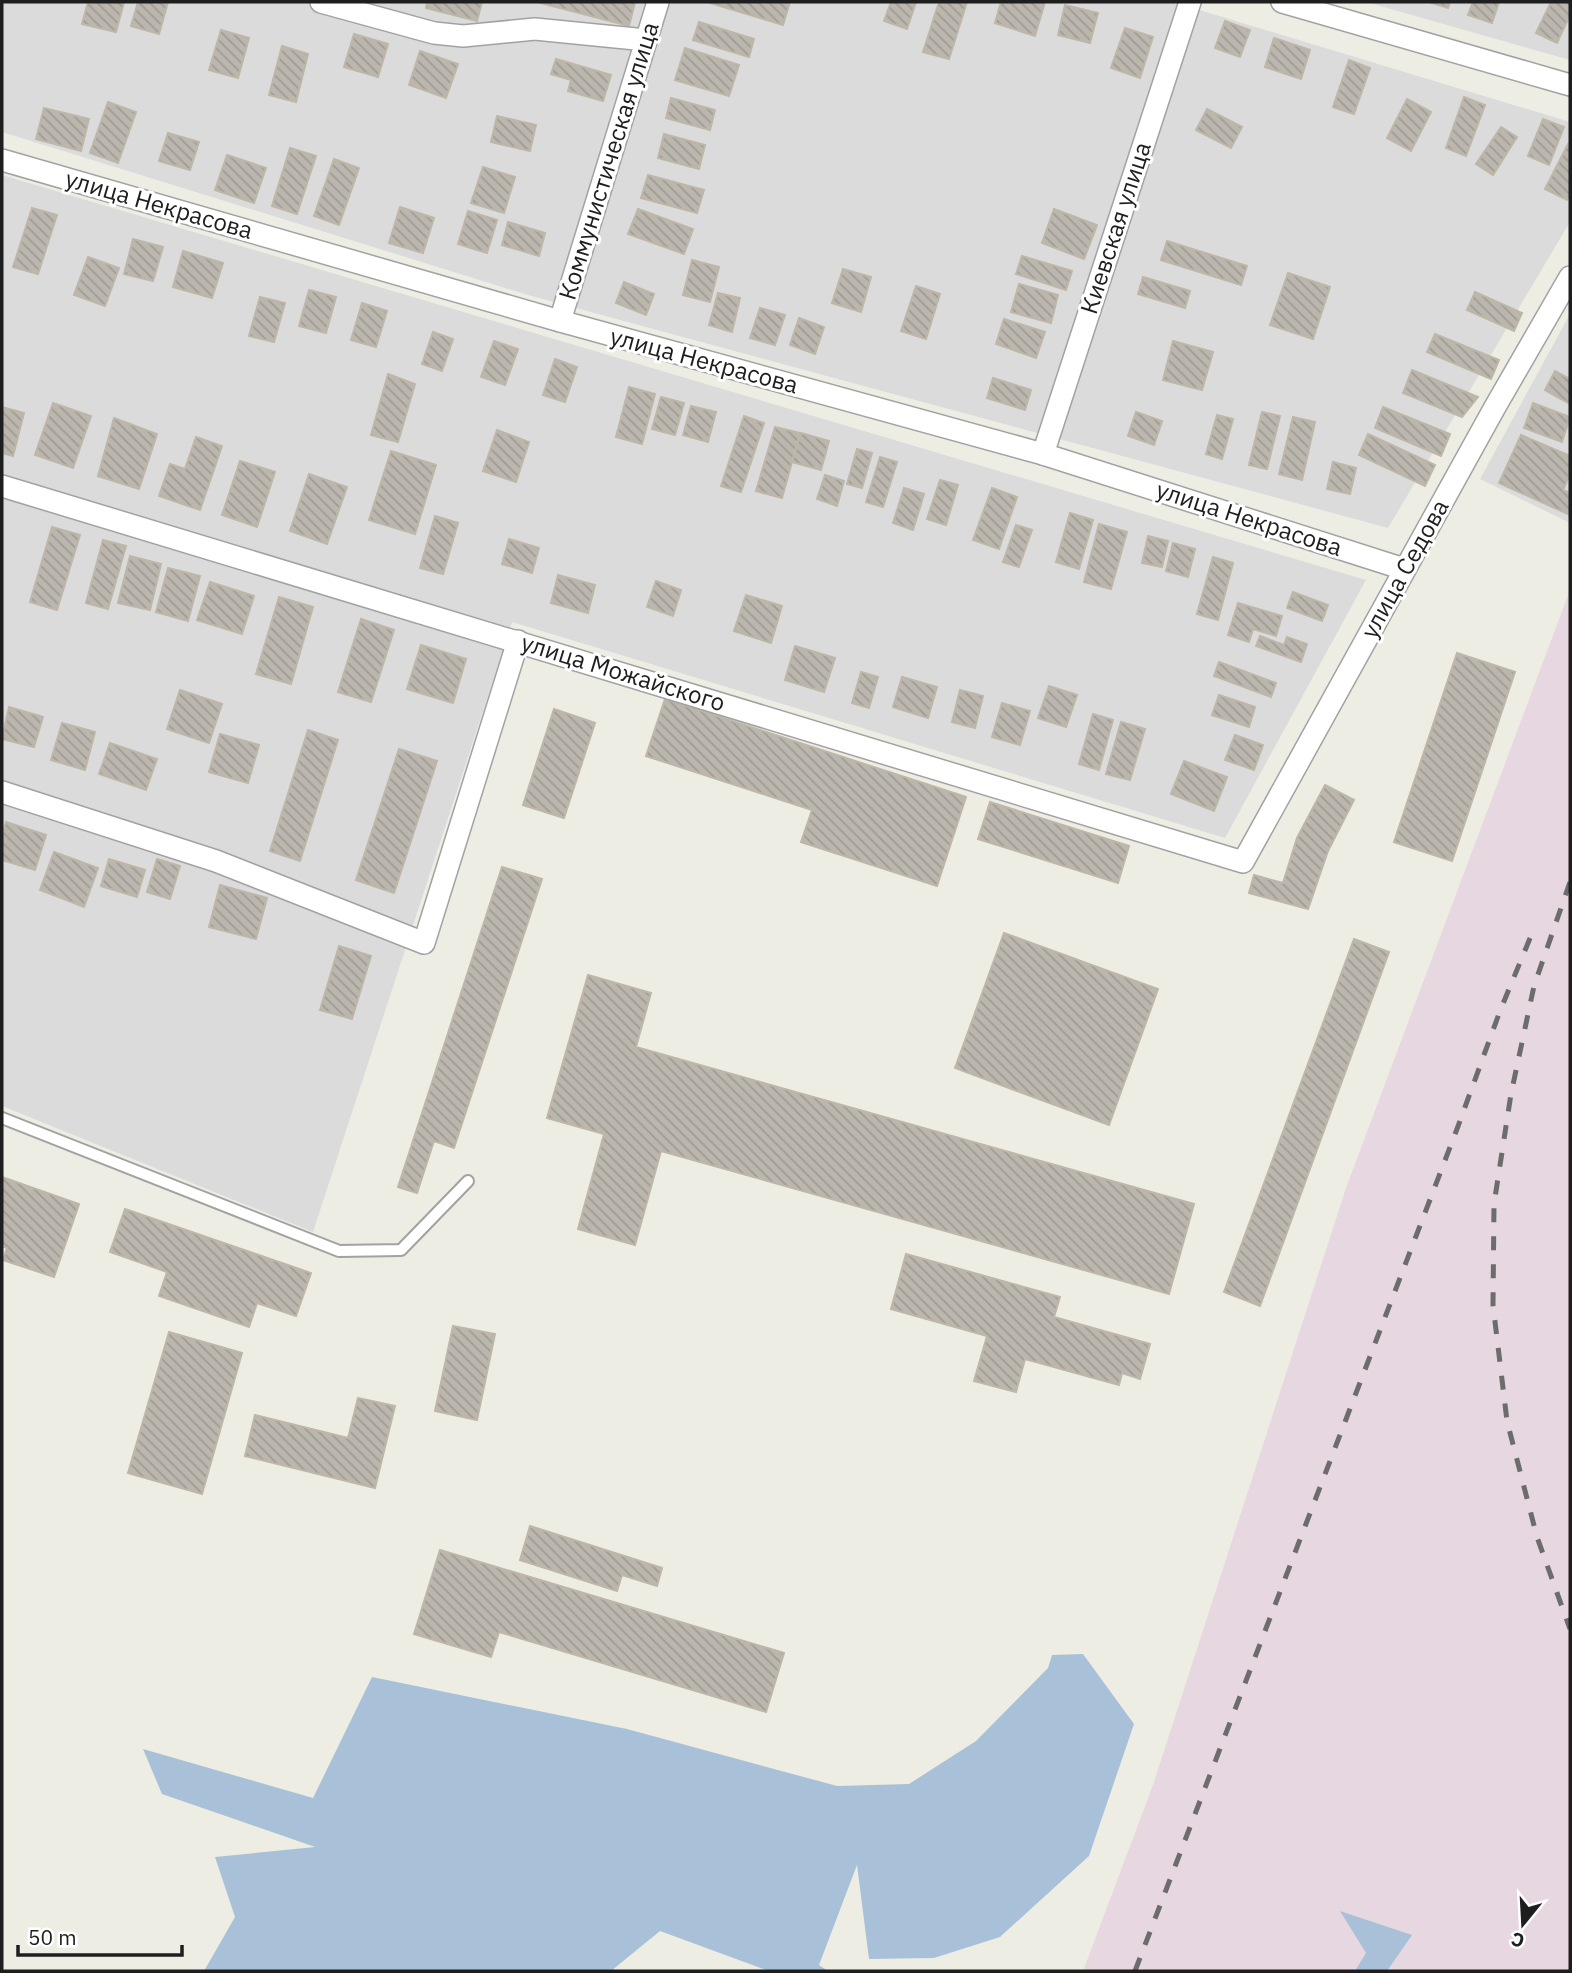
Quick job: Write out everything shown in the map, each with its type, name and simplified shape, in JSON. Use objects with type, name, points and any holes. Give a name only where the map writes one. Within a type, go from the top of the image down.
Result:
[{"type":"street","points":[[321,2],[434,33],[463,36],[535,29],[646,40]]},
{"type":"street","name":"Коммунистическая улица","points":[[560,321],[658,2]]},
{"type":"street","name":"Киевская улица","points":[[1043,454],[1190,2]]},
{"type":"street","points":[[1282,2],[1570,85]]},
{"type":"street","name":"улица Некрасова","points":[[2,160],[560,321],[1043,454],[1404,569]]},
{"type":"street","name":"улица Седова","points":[[1243,862],[1494,407],[1570,277]]},
{"type":"street","name":"улица Можайского","points":[[2,486],[1243,862]]},
{"type":"street","points":[[2,792],[216,861],[424,943],[518,641]]},
{"type":"lane","points":[[2,1118],[339,1251],[401,1250],[468,1181]]},
{"type":"shaded area","points":[[2,2],[1173,2],[1570,122],[1570,222],[1388,528],[528,295],[2,132]]},
{"type":"shaded area","points":[[1366,2],[1570,2],[1570,60]]},
{"type":"shaded area","points":[[2,175],[1366,580],[1225,838],[512,622],[313,1232],[2,1106]]},
{"type":"shaded area","points":[[1570,314],[1570,523],[1480,479]]},
{"type":"shaded area","points":[[1570,590],[1570,1971],[1083,1971],[1153,1785],[1346,1188]]},
{"type":"water","points":[[1083,1654],[1134,1724],[1089,1856],[1000,1937],[934,1958],[869,1959],[857,1865],[819,1965],[828,1971],[769,1971],[660,1931],[611,1971],[204,1971],[235,1917],[215,1857],[315,1847],[162,1794],[143,1749],[313,1798],[372,1677],[627,1729],[837,1786],[909,1784],[976,1741],[1048,1668],[1052,1655]]},
{"type":"water","points":[[1340,1911],[1412,1935],[1387,1971],[1355,1971],[1366,1953]]},
{"type":"building","points":[[88,2],[124,2],[116,32],[82,24]]},
{"type":"building","points":[[138,2],[168,2],[159,34],[131,26]]},
{"type":"building","points":[[427,2],[482,2],[477,21],[426,8]]},
{"type":"building","points":[[537,2],[635,2],[629,26]]},
{"type":"building","points":[[707,2],[790,2],[783,25]]},
{"type":"building","points":[[891,2],[916,2],[907,29],[884,21]]},
{"type":"building","points":[[939,2],[967,2],[949,59],[923,52]]},
{"type":"building","points":[[1001,2],[1045,2],[1035,36],[995,23]]},
{"type":"building","points":[[1429,2],[1450,2],[1448,8]]},
{"type":"building","points":[[1473,2],[1499,2],[1492,23],[1468,15]]},
{"type":"building","points":[[1551,2],[1570,2],[1570,15],[1557,43],[1536,33]]},
{"type":"building","points":[[1065,5],[1098,13],[1090,43],[1058,35]]},
{"type":"building","points":[[1225,21],[1250,30],[1240,57],[1215,48]]},
{"type":"building","points":[[699,22],[754,39],[749,57],[693,40]]},
{"type":"building","points":[[1125,28],[1153,37],[1140,78],[1111,68]]},
{"type":"building","points":[[221,30],[249,38],[238,78],[209,70]]},
{"type":"building","points":[[354,34],[388,44],[378,77],[344,67]]},
{"type":"building","points":[[1274,38],[1310,50],[1301,79],[1265,67]]},
{"type":"building","points":[[282,46],[308,54],[296,102],[269,95]]},
{"type":"building","points":[[685,48],[739,65],[729,96],[675,80]]},
{"type":"building","points":[[420,51],[458,64],[446,98],[409,85]]},
{"type":"building","points":[[556,59],[611,75],[603,101],[568,91],[571,80],[551,74]]},
{"type":"building","points":[[1349,60],[1370,68],[1354,114],[1333,107]]},
{"type":"building","points":[[1464,97],[1485,105],[1466,156],[1446,148]]},
{"type":"building","points":[[671,98],[715,110],[710,130],[666,118]]},
{"type":"building","points":[[1407,99],[1431,112],[1411,151],[1387,138]]},
{"type":"building","points":[[108,102],[136,112],[118,163],[90,153]]},
{"type":"building","points":[[44,108],[89,119],[81,151],[36,139]]},
{"type":"building","points":[[1207,109],[1242,127],[1231,148],[1196,130]]},
{"type":"building","points":[[497,116],[536,125],[530,151],[491,142]]},
{"type":"building","points":[[1543,119],[1564,127],[1549,165],[1528,156]]},
{"type":"building","points":[[1501,127],[1517,137],[1493,175],[1476,164]]},
{"type":"building","points":[[168,133],[199,142],[190,170],[159,161]]},
{"type":"building","points":[[664,134],[705,145],[699,169],[658,158]]},
{"type":"building","points":[[1568,144],[1570,193],[1567,200],[1545,189]]},
{"type":"building","points":[[290,148],[316,156],[297,214],[272,206]]},
{"type":"building","points":[[227,155],[266,168],[254,203],[215,190]]},
{"type":"building","points":[[334,159],[359,168],[339,225],[314,216]]},
{"type":"building","points":[[483,167],[515,177],[504,213],[471,203]]},
{"type":"building","points":[[648,175],[704,190],[697,213],[641,198]]},
{"type":"building","points":[[400,207],[434,218],[423,253],[389,243]]},
{"type":"building","points":[[32,208],[57,215],[38,274],[13,267]]},
{"type":"building","points":[[638,209],[693,229],[684,254],[628,234]]},
{"type":"building","points":[[1054,209],[1097,225],[1084,259],[1042,243]]},
{"type":"building","points":[[468,211],[497,220],[487,253],[458,244]]},
{"type":"building","points":[[508,222],[545,233],[539,256],[502,245]]},
{"type":"building","points":[[133,239],[163,247],[153,281],[124,274]]},
{"type":"building","points":[[1167,241],[1247,266],[1241,285],[1161,260]]},
{"type":"building","points":[[183,251],[223,263],[212,298],[173,287]]},
{"type":"building","points":[[1022,256],[1072,271],[1066,290],[1016,274]]},
{"type":"building","points":[[88,257],[119,268],[105,306],[74,295]]},
{"type":"building","points":[[692,260],[719,267],[710,302],[683,295]]},
{"type":"building","points":[[843,269],[871,277],[861,312],[832,303]]},
{"type":"building","points":[[1288,273],[1330,287],[1313,339],[1270,325]]},
{"type":"building","points":[[1143,277],[1190,291],[1185,308],[1138,294]]},
{"type":"building","points":[[624,282],[654,294],[646,315],[616,303]]},
{"type":"building","points":[[1019,284],[1058,295],[1051,323],[1011,312]]},
{"type":"building","points":[[916,286],[940,294],[926,339],[901,331]]},
{"type":"building","points":[[309,290],[336,297],[326,333],[299,326]]},
{"type":"building","points":[[1475,292],[1522,313],[1514,331],[1467,310]]},
{"type":"building","points":[[718,293],[740,298],[732,332],[709,325]]},
{"type":"building","points":[[260,297],[285,303],[274,342],[249,336]]},
{"type":"building","points":[[362,303],[387,311],[376,347],[351,340]]},
{"type":"building","points":[[760,308],[785,315],[775,345],[750,338]]},
{"type":"building","points":[[799,318],[824,327],[815,354],[790,345]]},
{"type":"building","points":[[1004,319],[1045,332],[1036,358],[996,344]]},
{"type":"building","points":[[433,332],[453,339],[442,371],[422,364]]},
{"type":"building","points":[[1435,334],[1499,360],[1491,379],[1427,352]]},
{"type":"building","points":[[494,341],[518,349],[505,385],[481,377]]},
{"type":"building","points":[[1173,341],[1213,352],[1202,390],[1163,380]]},
{"type":"building","points":[[555,359],[577,367],[565,402],[543,395]]},
{"type":"building","points":[[1412,370],[1478,397],[1462,417],[1403,393]]},
{"type":"building","points":[[1555,371],[1570,379],[1570,404],[1545,390]]},
{"type":"building","points":[[388,374],[415,384],[398,442],[371,435]]},
{"type":"building","points":[[993,378],[1031,390],[1025,410],[987,398]]},
{"type":"building","points":[[629,387],[655,394],[642,444],[616,437]]},
{"type":"building","points":[[661,397],[684,403],[675,435],[652,429]]},
{"type":"building","points":[[53,403],[91,416],[73,468],[35,455]]},
{"type":"building","points":[[1533,403],[1570,417],[1562,442],[1524,428]]},
{"type":"building","points":[[691,406],[716,412],[708,442],[683,435]]},
{"type":"building","points":[[2,407],[24,413],[13,456],[2,453]]},
{"type":"building","points":[[1383,407],[1450,434],[1441,456],[1375,428]]},
{"type":"building","points":[[1136,412],[1162,421],[1154,445],[1128,436]]},
{"type":"building","points":[[1262,412],[1280,416],[1267,469],[1249,465]]},
{"type":"building","points":[[1217,415],[1233,419],[1222,459],[1206,454]]},
{"type":"building","points":[[744,416],[764,423],[741,492],[721,486]]},
{"type":"building","points":[[1293,417],[1315,422],[1302,480],[1279,474]]},
{"type":"building","points":[[114,418],[157,434],[139,489],[98,476]]},
{"type":"building","points":[[775,427],[800,433],[782,498],[756,491]]},
{"type":"building","points":[[497,430],[529,442],[516,482],[483,471]]},
{"type":"building","points":[[801,433],[829,441],[821,470],[792,462]]},
{"type":"building","points":[[1368,434],[1435,465],[1425,486],[1359,455]]},
{"type":"building","points":[[1521,435],[1570,456],[1570,474],[1563,490],[1570,493],[1570,515],[1499,483]]},
{"type":"building","points":[[196,437],[222,446],[200,510],[159,496],[170,464],[185,469]]},
{"type":"building","points":[[857,449],[872,453],[862,488],[847,484]]},
{"type":"building","points":[[391,451],[436,465],[415,534],[369,520]]},
{"type":"building","points":[[880,457],[897,462],[883,507],[866,502]]},
{"type":"building","points":[[240,461],[275,472],[257,527],[222,515]]},
{"type":"building","points":[[1333,462],[1356,468],[1350,494],[1327,489]]},
{"type":"building","points":[[309,474],[347,487],[327,544],[290,531]]},
{"type":"building","points":[[825,475],[844,481],[837,506],[817,499]]},
{"type":"building","points":[[940,480],[958,485],[946,525],[927,519]]},
{"type":"building","points":[[904,488],[924,494],[913,530],[893,523]]},
{"type":"building","points":[[992,488],[1017,497],[999,549],[973,540]]},
{"type":"building","points":[[1070,513],[1093,520],[1079,569],[1056,562]]},
{"type":"building","points":[[435,516],[458,523],[443,574],[420,568]]},
{"type":"building","points":[[1099,524],[1127,532],[1111,589],[1084,582]]},
{"type":"building","points":[[1016,525],[1032,530],[1019,567],[1003,562]]},
{"type":"building","points":[[52,527],[80,535],[57,610],[30,602]]},
{"type":"building","points":[[1148,536],[1168,541],[1162,567],[1142,563]]},
{"type":"building","points":[[509,539],[539,548],[532,573],[502,564]]},
{"type":"building","points":[[103,540],[126,546],[108,609],[86,603]]},
{"type":"building","points":[[1173,543],[1195,549],[1188,577],[1166,571]]},
{"type":"building","points":[[130,556],[161,564],[150,610],[118,603]]},
{"type":"building","points":[[1213,557],[1233,563],[1218,620],[1197,614]]},
{"type":"building","points":[[168,568],[200,576],[188,621],[156,612]]},
{"type":"building","points":[[558,575],[595,585],[588,613],[551,603]]},
{"type":"building","points":[[656,581],[681,590],[673,616],[647,607]]},
{"type":"building","points":[[210,582],[254,596],[242,634],[197,620]]},
{"type":"building","points":[[1293,592],[1328,605],[1322,621],[1287,608]]},
{"type":"building","points":[[746,595],[782,606],[771,643],[734,631]]},
{"type":"building","points":[[279,597],[313,607],[291,684],[256,674]]},
{"type":"building","points":[[1238,603],[1282,616],[1276,636],[1253,629],[1249,642],[1228,635]]},
{"type":"building","points":[[361,619],[394,630],[371,702],[338,692]]},
{"type":"building","points":[[1260,636],[1284,645],[1287,637],[1307,644],[1301,662],[1256,646]]},
{"type":"building","points":[[421,645],[466,659],[453,703],[407,689]]},
{"type":"building","points":[[795,646],[835,658],[824,692],[785,680]]},
{"type":"building","points":[[1457,653],[1515,672],[1452,861],[1394,842]]},
{"type":"building","points":[[1219,662],[1276,683],[1271,697],[1214,676]]},
{"type":"building","points":[[861,672],[878,677],[869,708],[852,703]]},
{"type":"building","points":[[902,677],[937,687],[928,718],[893,707]]},
{"type":"building","points":[[1049,686],[1077,695],[1066,727],[1038,718]]},
{"type":"building","points":[[180,690],[222,704],[209,743],[167,729]]},
{"type":"building","points":[[960,690],[983,696],[975,728],[952,722]]},
{"type":"building","points":[[1219,695],[1255,707],[1249,727],[1212,715]]},
{"type":"building","points":[[665,699],[966,797],[937,886],[801,842],[812,810],[646,756]]},
{"type":"building","points":[[1002,703],[1030,711],[1020,745],[992,737]]},
{"type":"building","points":[[9,707],[43,717],[34,747],[2,739]]},
{"type":"building","points":[[554,709],[595,723],[564,818],[523,805]]},
{"type":"building","points":[[1093,714],[1113,720],[1099,770],[1079,764]]},
{"type":"building","points":[[1121,722],[1145,729],[1130,780],[1106,774]]},
{"type":"building","points":[[62,723],[95,732],[85,770],[51,760]]},
{"type":"building","points":[[308,730],[338,740],[300,861],[270,851]]},
{"type":"building","points":[[220,734],[259,745],[248,783],[209,772]]},
{"type":"building","points":[[1235,735],[1263,745],[1254,770],[1225,760]]},
{"type":"building","points":[[110,743],[157,759],[146,790],[99,774]]},
{"type":"building","points":[[399,749],[437,761],[394,893],[356,880]]},
{"type":"building","points":[[1184,761],[1227,777],[1214,811],[1171,794]]},
{"type":"building","points":[[1325,785],[1354,800],[1328,851],[1308,909],[1249,893],[1254,875],[1283,883],[1297,838]]},
{"type":"building","points":[[990,802],[1129,846],[1118,883],[978,839]]},
{"type":"building","points":[[6,822],[46,835],[35,870],[2,860],[2,835]]},
{"type":"building","points":[[54,852],[98,868],[84,907],[40,890]]},
{"type":"building","points":[[109,859],[145,870],[137,897],[101,886]]},
{"type":"building","points":[[157,859],[180,866],[170,899],[147,892]]},
{"type":"building","points":[[502,867],[542,879],[454,1148],[434,1141],[417,1193],[398,1187]]},
{"type":"building","points":[[220,885],[267,898],[256,939],[209,927]]},
{"type":"building","points":[[1004,933],[1158,989],[1109,1125],[955,1068]]},
{"type":"building","points":[[1354,939],[1389,952],[1260,1306],[1224,1292]]},
{"type":"building","points":[[339,946],[371,956],[352,1019],[320,1010]]},
{"type":"building","points":[[588,975],[651,993],[636,1047],[1194,1204],[1169,1294],[661,1151],[635,1245],[578,1229],[604,1134],[547,1118]]},
{"type":"building","points":[[2,1177],[79,1204],[54,1277],[3,1260],[7,1248],[2,1246]]},
{"type":"building","points":[[125,1209],[311,1273],[296,1316],[257,1303],[249,1327],[159,1296],[167,1272],[110,1252]]},
{"type":"building","points":[[906,1254],[1060,1297],[1054,1317],[1150,1344],[1140,1379],[1122,1373],[1119,1385],[1025,1359],[1016,1392],[974,1381],[987,1336],[891,1309]]},
{"type":"building","points":[[453,1326],[495,1334],[477,1420],[435,1411]]},
{"type":"building","points":[[169,1332],[242,1353],[202,1494],[128,1473]]},
{"type":"building","points":[[358,1398],[395,1406],[375,1488],[245,1456],[255,1415],[348,1438]]},
{"type":"building","points":[[530,1526],[662,1568],[657,1586],[622,1575],[617,1591],[520,1560]]},
{"type":"building","points":[[440,1550],[784,1653],[766,1712],[499,1632],[491,1657],[414,1634]]},
{"type":"railway","points":[[1570,882],[1534,986],[1511,1094],[1494,1204],[1493,1305],[1507,1421],[1537,1537],[1570,1629]]},
{"type":"railway","points":[[1135,1971],[1500,1011],[1533,931]]}]
